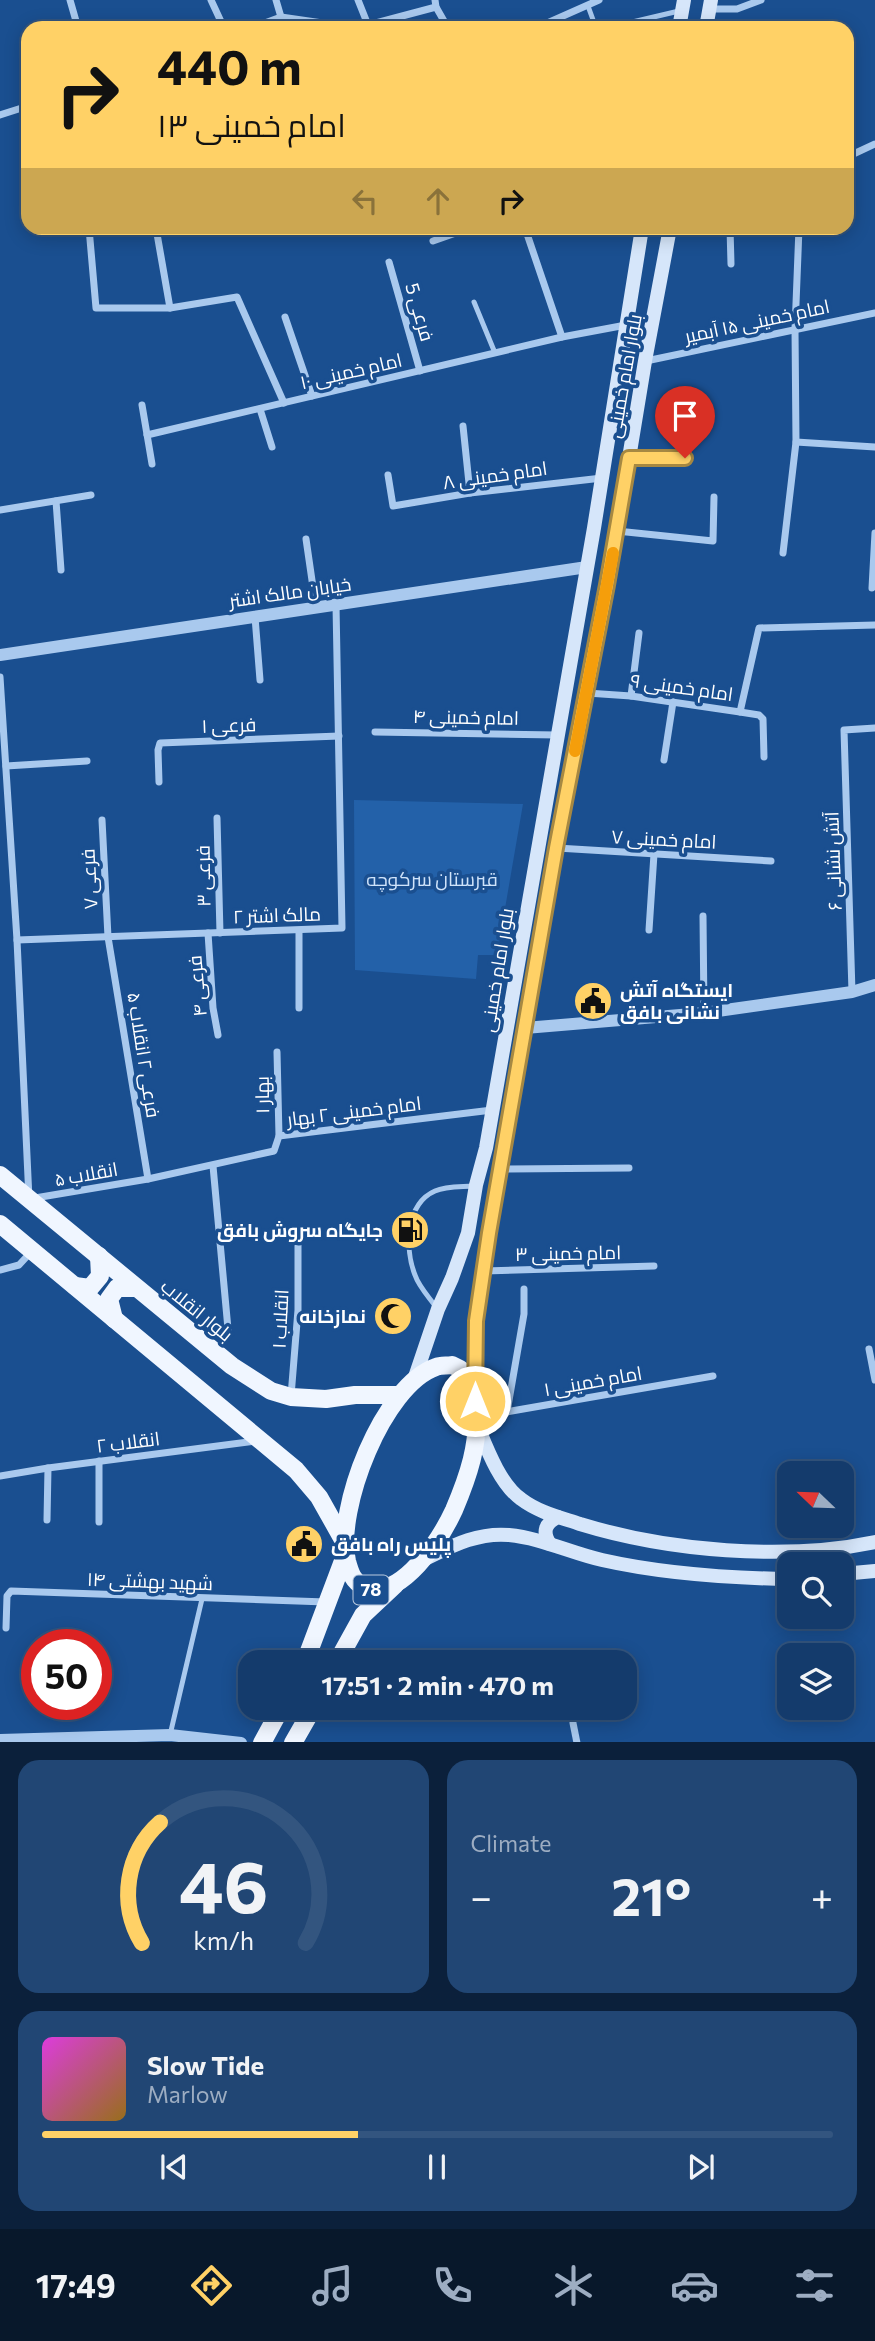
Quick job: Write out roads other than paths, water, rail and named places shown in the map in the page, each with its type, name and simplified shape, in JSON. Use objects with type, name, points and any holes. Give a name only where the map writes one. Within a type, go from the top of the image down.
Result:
[{"type":"main road","name":"بلوار امام خمینی","points":[[414,1380],[468,1233],[476,1185],[486,1148],[587,567],[641,235]]},
{"type":"main road","name":"بلوار امام خمینی","points":[[477,1415],[476,1321],[484,1271],[556,848],[617,531],[669,235]]},
{"type":"main road","points":[[531,880],[535,891],[541,892],[549,888]]},
{"type":"main road","points":[[522,936],[530,926],[537,929],[541,935]]},
{"type":"main road","name":"بلوار انقلاب","points":[[0,1175],[240,1373],[271,1391],[291,1397],[326,1399],[355,1395],[400,1395]]},
{"type":"main road","name":"78","points":[[0,1224],[296,1470],[319,1497],[346,1549],[309,1650]]},
{"type":"main road","points":[[75,1286],[90,1288],[100,1276],[99,1256]]},
{"type":"main road","points":[[114,1319],[109,1299],[117,1288],[136,1287]]},
{"type":"main road","name":"78","points":[[344,1650],[363,1615],[403,1578],[421,1560],[453,1512],[474,1454],[477,1415],[474,1383],[465,1370],[452,1365],[436,1367],[414,1380],[400,1395],[371,1443],[350,1501],[346,1549],[350,1572],[359,1584],[372,1590],[387,1588],[403,1578]]},
{"type":"main road","points":[[477,1415],[493,1464],[519,1498],[558,1517],[607,1532],[643,1539],[733,1550],[796,1551],[875,1542]]},
{"type":"main road","points":[[550,1544],[545,1537],[545,1528],[550,1520],[558,1517]]},
{"type":"main road","points":[[421,1560],[470,1538],[508,1535],[550,1544],[601,1560],[662,1571],[732,1578],[777,1579]]},
{"type":"main road","points":[[854,1573],[875,1571]]},
{"type":"main road","points":[[262,1742],[274,1720]]},
{"type":"main road","points":[[293,1742],[306,1720]]},
{"type":"street","points":[[70,0],[76,21]]},
{"type":"street","points":[[211,0],[221,21]]},
{"type":"street","points":[[276,0],[281,17]]},
{"type":"street","points":[[358,0],[366,21]]},
{"type":"street","points":[[553,21],[598,0]]},
{"type":"street","points":[[710,4],[737,9],[761,0]]},
{"type":"street","points":[[390,21],[436,4],[444,21]]},
{"type":"street","points":[[270,21],[281,17],[295,21]]},
{"type":"street","points":[[0,115],[21,108]]},
{"type":"street","points":[[854,154],[875,144]]},
{"type":"street","points":[[90,235],[96,308],[170,308],[237,297],[284,403]]},
{"type":"street","points":[[157,235],[170,308]]},
{"type":"street","points":[[433,241],[450,235]]},
{"type":"street","points":[[527,235],[562,337]]},
{"type":"street","points":[[730,235],[731,264]]},
{"type":"street","points":[[783,553],[796,442],[794,329],[799,235]]},
{"type":"street","name":"فرعی 5","points":[[389,262],[420,371]]},
{"type":"street","name":"امام خمینی ۱۵ آبمیر","points":[[645,361],[875,313]]},
{"type":"street","points":[[285,317],[312,396]]},
{"type":"street","name":"امام خمینی ۱۰","points":[[147,435],[562,337],[626,325]]},
{"type":"street","points":[[142,405],[152,464]]},
{"type":"street","points":[[260,409],[272,447]]},
{"type":"street","points":[[463,426],[470,493]]},
{"type":"street","points":[[796,442],[875,447]]},
{"type":"street","points":[[629,458],[685,458]]},
{"type":"street","name":"امام خمینی ۸","points":[[388,475],[393,506],[470,493],[601,478]]},
{"type":"street","points":[[0,510],[91,495]]},
{"type":"street","points":[[617,531],[713,541],[714,497]]},
{"type":"street","points":[[56,501],[61,570]]},
{"type":"street","points":[[872,588],[875,533]]},
{"type":"street","points":[[306,539],[316,608]]},
{"type":"street","name":"خیابان مالک اشتر","points":[[0,655],[587,567]]},
{"type":"street","name":"مالک اشتر ۲","points":[[17,940],[342,928],[336,605]]},
{"type":"street","points":[[255,617],[260,680]]},
{"type":"street","name":"امام خمینی ۹","points":[[587,693],[631,695],[740,712],[759,628],[875,625]]},
{"type":"street","points":[[631,695],[639,633]]},
{"type":"street","points":[[0,677],[17,940],[29,1199]]},
{"type":"street","points":[[664,760],[673,702]]},
{"type":"street","points":[[740,712],[759,715],[762,719],[764,757]]},
{"type":"street","name":"آتش نشانی ۶","points":[[852,992],[844,730],[875,728]]},
{"type":"street","name":"امام خمینی ۴","points":[[374,732],[557,734]]},
{"type":"street","name":"فرعی ۱","points":[[159,782],[160,743],[339,736]]},
{"type":"street","points":[[6,766],[87,761]]},
{"type":"street","name":"فرعی ۳","points":[[217,818],[220,933]]},
{"type":"street","name":"فرعی ۷","points":[[102,820],[108,937]]},
{"type":"street","name":"امام خمینی ۷","points":[[556,848],[771,860]]},
{"type":"street","points":[[649,930],[654,854]]},
{"type":"street","points":[[703,916],[704,1013]]},
{"type":"street","points":[[299,931],[299,1008]]},
{"type":"street","name":"فرعی ۴","points":[[208,933],[213,1008],[218,1035]]},
{"type":"street","name":"فرعی ۲ انقلاب ۵","points":[[108,937],[148,1179]]},
{"type":"street","points":[[525,1028],[704,1013],[852,992],[875,985]]},
{"type":"street","name":"بهار ۱","points":[[277,1052],[279,1136]]},
{"type":"street","name":"امام خمینی ۲ بهار","points":[[148,1179],[274,1152],[279,1136],[493,1110]]},
{"type":"street","points":[[212,1166],[228,1328]]},
{"type":"street","points":[[501,1169],[629,1168]]},
{"type":"street","name":"انقلاب ۵","points":[[29,1199],[148,1179]]},
{"type":"street","name":"انقلاب ۱","points":[[291,1397],[298,1310],[298,1244]]},
{"type":"street","points":[[0,1270],[19,1265],[32,1251]]},
{"type":"street","name":"امام خمینی ۳","points":[[484,1271],[654,1266]]},
{"type":"street","points":[[507,1412],[524,1314],[524,1289]]},
{"type":"street","points":[[869,1349],[875,1380]]},
{"type":"street","name":"امام خمینی ۱","points":[[477,1415],[713,1376]]},
{"type":"street","name":"انقلاب ۲","points":[[0,1476],[261,1441]]},
{"type":"street","points":[[99,1461],[99,1522]]},
{"type":"street","points":[[47,1520],[48,1468]]},
{"type":"street","name":"شهید بهشتی ۱۴","points":[[6,1628],[7,1596],[11,1591],[326,1602]]},
{"type":"street","points":[[573,1723],[577,1742]]},
{"type":"street","points":[[0,1740],[170,1735],[240,1742]]},
{"type":"lane","points":[[630,21],[683,5]]},
{"type":"lane","points":[[588,6],[593,21]]},
{"type":"lane","points":[[474,302],[495,353]]},
{"type":"lane","points":[[438,1309],[416,1278],[409,1257],[413,1215],[424,1198],[435,1191],[476,1185]]},
{"type":"lane","points":[[170,1735],[202,1599]]},
{"type":"place","name":"ایستگاه آتش نشانی بافق","points":[[593,1001]]},
{"type":"place","name":"جایگاه سروش بافق","points":[[410,1230]]},
{"type":"place","name":"نمازخانه","points":[[393,1316]]},
{"type":"place","name":"پلیس راه بافق","points":[[304,1544]]},
{"type":"park label","name":"قبرستان سرکوچه","points":[[432,879]]}]
